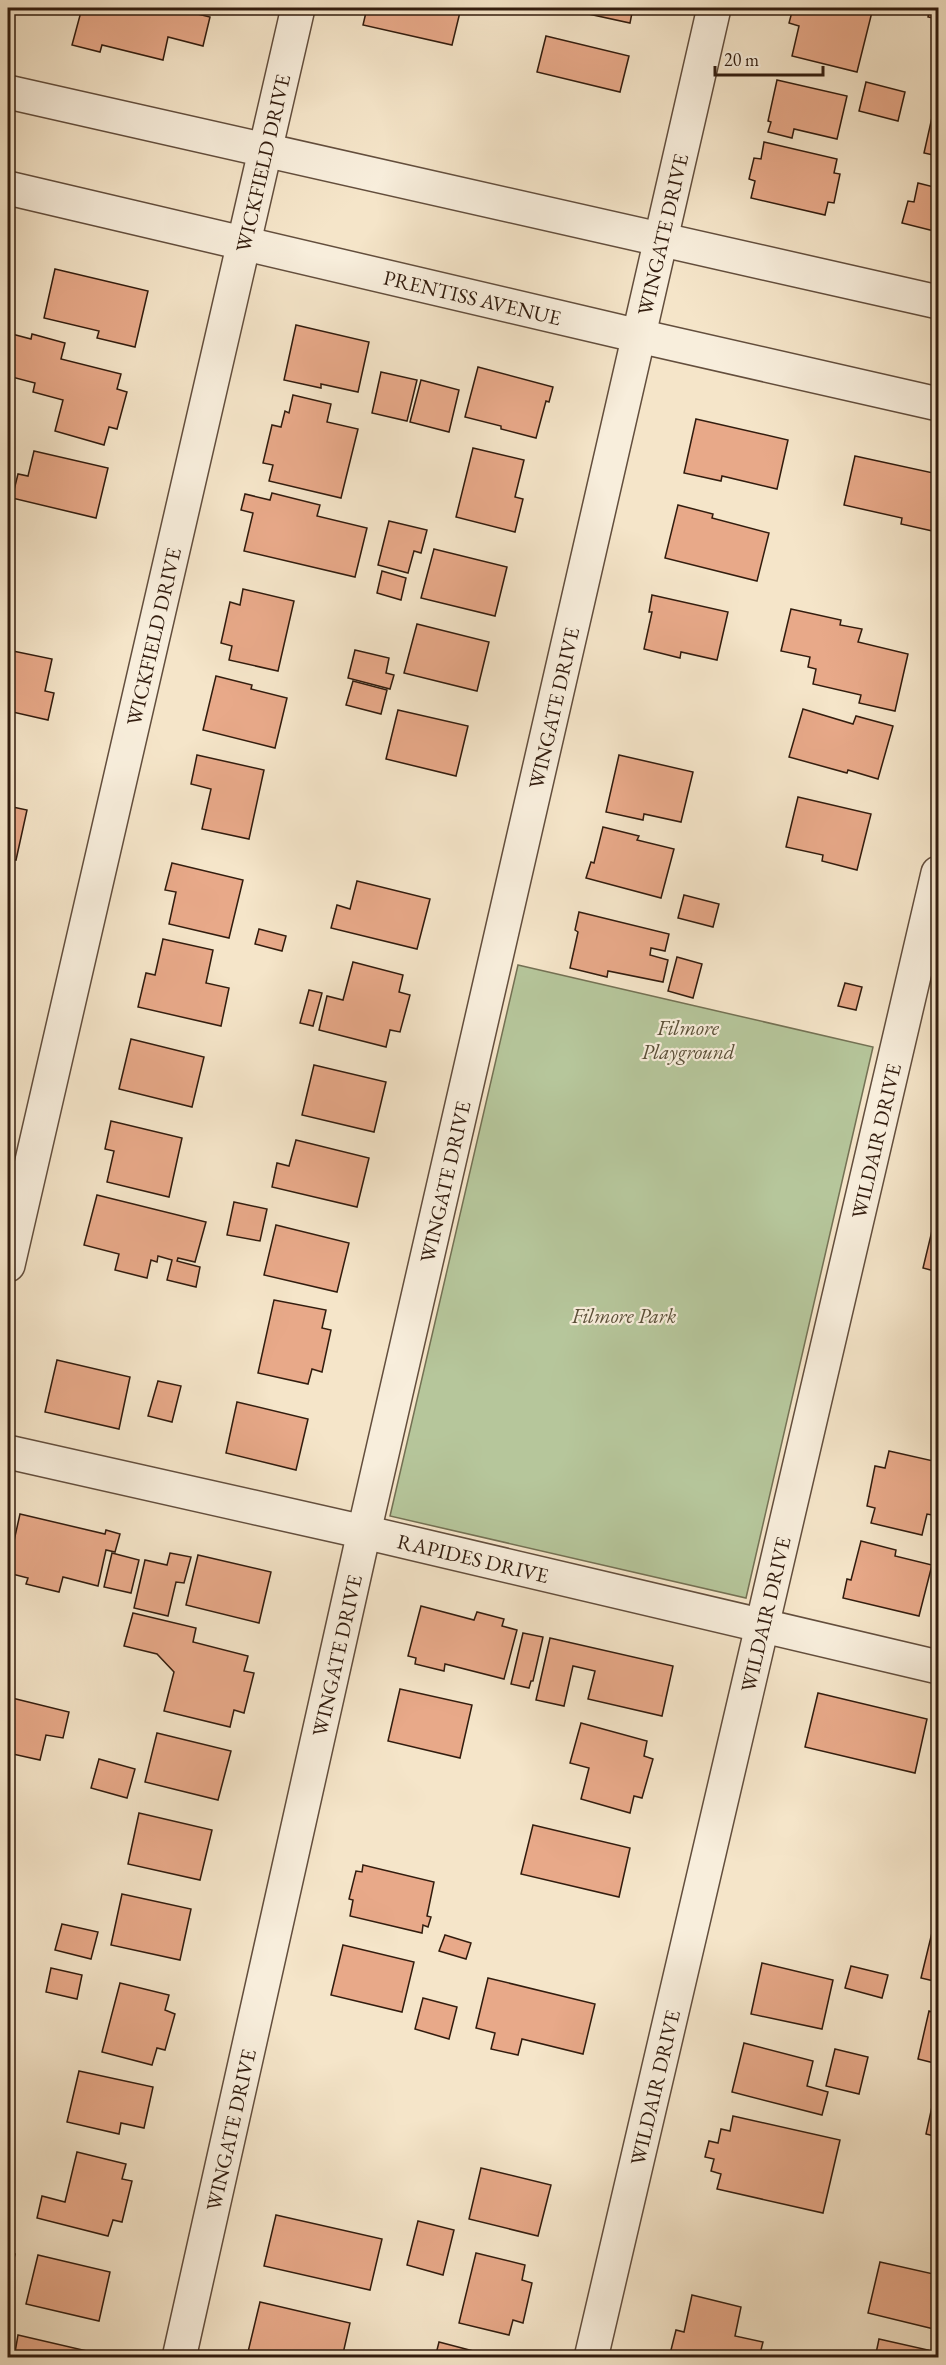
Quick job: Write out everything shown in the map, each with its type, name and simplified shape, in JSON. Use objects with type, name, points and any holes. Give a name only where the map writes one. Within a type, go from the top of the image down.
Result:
[{"type":"street","name":"WICKFIELD DRIVE","points":[[8,1265],[298,8]]},
{"type":"street","name":"WINGATE DRIVE","points":[[179,2358],[364,1532],[714,8]]},
{"type":"street","points":[[8,92],[939,302]]},
{"type":"street","name":"PRENTISS AVENUE","points":[[8,188],[939,404]]},
{"type":"street","name":"WILDAIR DRIVE","points":[[591,2358],[939,873]]},
{"type":"street","name":"RAPIDES DRIVE","points":[[8,1452],[364,1532],[939,1667]]},
{"type":"green space","name":"Filmore Park","points":[[518,965],[873,1047],[746,1598],[390,1516]]},
{"type":"building","points":[[82,8],[173,8],[210,17],[203,46],[168,37],[163,60],[102,45],[100,52],[72,45]]},
{"type":"building","points":[[367,8],[461,8],[452,45],[363,25]]},
{"type":"building","points":[[561,8],[633,8],[630,23]]},
{"type":"building","points":[[793,8],[873,8],[857,72],[792,56],[799,26],[789,23]]},
{"type":"building","points":[[930,8],[938,8],[938,19],[928,17]]},
{"type":"building","points":[[546,36],[629,56],[620,92],[537,72]]},
{"type":"building","points":[[777,80],[847,96],[837,139],[794,129],[792,138],[768,132],[771,122],[768,121]]},
{"type":"building","points":[[866,82],[905,92],[898,121],[859,111]]},
{"type":"building","points":[[935,104],[938,105],[938,156],[924,153]]},
{"type":"building","points":[[764,142],[837,159],[834,173],[840,174],[834,203],[828,202],[825,215],[751,198],[755,181],[749,179],[754,158],[761,159]]},
{"type":"building","points":[[918,183],[938,188],[938,232],[902,223],[908,201],[914,202]]},
{"type":"building","points":[[55,269],[148,291],[135,347],[97,338],[99,331],[44,318]]},
{"type":"building","points":[[296,325],[369,342],[358,392],[321,384],[321,388],[284,380]]},
{"type":"building","points":[[12,334],[31,339],[32,334],[65,343],[61,359],[121,374],[117,389],[127,392],[117,429],[109,427],[104,445],[55,431],[63,400],[33,392],[35,383],[8,376],[8,352]]},
{"type":"building","points":[[478,367],[553,387],[549,402],[546,401],[536,438],[465,417]]},
{"type":"building","points":[[381,372],[417,380],[407,421],[372,413]]},
{"type":"building","points":[[421,380],[459,390],[449,432],[410,422]]},
{"type":"building","points":[[293,395],[331,404],[327,422],[358,429],[341,498],[269,481],[273,465],[263,463],[272,425],[281,427],[285,411],[289,413]]},
{"type":"building","points":[[696,419],[788,440],[777,489],[722,476],[721,481],[684,473]]},
{"type":"building","points":[[473,448],[524,460],[515,497],[523,499],[515,532],[456,517]]},
{"type":"building","points":[[34,451],[108,468],[96,518],[12,498],[18,474],[28,476]]},
{"type":"building","points":[[855,456],[938,474],[937,532],[901,524],[902,518],[844,505]]},
{"type":"building","points":[[272,493],[320,505],[317,516],[367,528],[355,577],[244,551],[253,513],[241,510],[245,494],[270,500]]},
{"type":"building","points":[[678,505],[713,514],[712,518],[769,533],[757,581],[665,558]]},
{"type":"building","points":[[389,521],[427,530],[421,553],[414,551],[408,573],[378,565]]},
{"type":"building","points":[[434,549],[507,567],[495,616],[421,598]]},
{"type":"building","points":[[382,571],[406,578],[401,600],[377,593]]},
{"type":"building","points":[[243,589],[294,601],[278,671],[229,660],[232,646],[221,643],[230,602],[240,605]]},
{"type":"building","points":[[652,595],[728,612],[717,660],[681,652],[680,658],[644,649],[652,612],[649,612]]},
{"type":"building","points":[[791,609],[841,620],[840,625],[862,629],[858,642],[908,654],[895,711],[859,703],[861,695],[813,684],[816,669],[808,667],[810,657],[781,651]]},
{"type":"building","points":[[417,624],[489,642],[477,691],[404,673]]},
{"type":"building","points":[[8,650],[52,659],[45,691],[54,693],[48,720],[8,711]]},
{"type":"building","points":[[355,650],[389,658],[386,673],[394,675],[390,689],[348,678]]},
{"type":"building","points":[[216,676],[252,685],[251,689],[287,698],[275,748],[203,730]]},
{"type":"building","points":[[353,681],[387,690],[381,714],[346,705]]},
{"type":"building","points":[[803,709],[853,724],[856,716],[893,726],[878,779],[789,757]]},
{"type":"building","points":[[398,710],[468,726],[456,776],[386,759]]},
{"type":"building","points":[[197,755],[264,770],[249,839],[202,829],[211,789],[191,784]]},
{"type":"building","points":[[619,755],[693,772],[681,822],[644,814],[643,820],[606,812]]},
{"type":"building","points":[[798,797],[871,814],[857,870],[822,861],[823,855],[786,847]]},
{"type":"building","points":[[8,806],[27,810],[16,860],[8,858]]},
{"type":"building","points":[[603,827],[639,836],[637,840],[674,849],[661,898],[586,878],[591,862],[594,863]]},
{"type":"building","points":[[172,863],[243,880],[229,938],[169,924],[176,892],[165,890]]},
{"type":"building","points":[[357,881],[430,899],[417,949],[331,928],[337,905],[350,909]]},
{"type":"building","points":[[8,882],[14,884],[8,908]]},
{"type":"building","points":[[684,895],[719,904],[713,927],[678,918]]},
{"type":"building","points":[[579,912],[669,934],[665,951],[651,948],[650,955],[668,960],[663,982],[608,971],[607,977],[570,968],[578,932],[575,930]]},
{"type":"building","points":[[259,929],[286,936],[282,951],[255,944]]},
{"type":"building","points":[[163,939],[213,950],[206,983],[229,988],[221,1026],[138,1007],[146,973],[155,975]]},
{"type":"building","points":[[677,957],[702,964],[693,998],[668,991]]},
{"type":"building","points":[[353,962],[403,975],[399,992],[410,995],[400,1032],[390,1030],[386,1047],[319,1030],[327,996],[343,1000]]},
{"type":"building","points":[[845,983],[862,987],[856,1010],[838,1006]]},
{"type":"building","points":[[309,990],[322,993],[313,1026],[300,1023]]},
{"type":"building","points":[[131,1039],[204,1057],[192,1107],[119,1089]]},
{"type":"building","points":[[314,1065],[386,1082],[374,1132],[302,1115]]},
{"type":"building","points":[[111,1121],[182,1138],[169,1197],[107,1182],[114,1151],[105,1149]]},
{"type":"building","points":[[296,1140],[369,1158],[357,1207],[272,1187],[277,1163],[289,1166]]},
{"type":"building","points":[[97,1195],[206,1222],[195,1262],[178,1258],[177,1261],[200,1267],[196,1287],[167,1280],[172,1260],[158,1256],[157,1262],[151,1260],[147,1278],[115,1270],[119,1254],[84,1245]]},
{"type":"building","points":[[234,1202],[267,1209],[260,1241],[227,1235]]},
{"type":"building","points":[[938,1206],[938,1272],[923,1268]]},
{"type":"building","points":[[276,1225],[349,1243],[337,1292],[264,1275]]},
{"type":"building","points":[[274,1300],[326,1310],[322,1328],[331,1330],[322,1372],[312,1369],[308,1384],[258,1373]]},
{"type":"building","points":[[57,1360],[130,1377],[119,1429],[45,1412]]},
{"type":"building","points":[[158,1381],[181,1386],[172,1422],[148,1416]]},
{"type":"building","points":[[237,1402],[308,1419],[296,1470],[226,1453]]},
{"type":"building","points":[[889,1451],[938,1462],[938,1516],[927,1514],[922,1535],[871,1523],[875,1508],[867,1506],[875,1466],[885,1468]]},
{"type":"building","points":[[20,1514],[105,1534],[106,1530],[120,1534],[115,1552],[106,1550],[98,1586],[63,1577],[59,1592],[26,1584],[28,1578],[12,1574],[14,1564],[9,1563]]},
{"type":"building","points":[[861,1541],[896,1550],[895,1556],[932,1565],[919,1616],[843,1598],[847,1579],[851,1580]]},
{"type":"building","points":[[112,1553],[139,1560],[131,1593],[104,1587]]},
{"type":"building","points":[[170,1553],[191,1557],[184,1583],[176,1582],[168,1616],[134,1608],[145,1560],[167,1565]]},
{"type":"building","points":[[198,1555],[271,1572],[259,1623],[186,1605]]},
{"type":"building","points":[[421,1606],[474,1620],[477,1612],[504,1619],[502,1626],[517,1630],[504,1679],[445,1664],[444,1671],[415,1664],[416,1658],[408,1656]]},
{"type":"building","points":[[133,1613],[196,1628],[193,1642],[248,1656],[244,1671],[254,1673],[244,1713],[234,1710],[230,1727],[164,1711],[174,1672],[157,1654],[124,1646]]},
{"type":"building","points":[[523,1633],[543,1637],[533,1681],[529,1688],[511,1684]]},
{"type":"building","points":[[550,1638],[673,1666],[662,1716],[588,1699],[595,1671],[573,1666],[564,1706],[536,1700]]},
{"type":"building","points":[[400,1689],[472,1705],[460,1758],[388,1741]]},
{"type":"building","points":[[818,1693],[927,1719],[915,1773],[805,1747]]},
{"type":"building","points":[[8,1697],[69,1712],[63,1738],[46,1735],[40,1760],[8,1753]]},
{"type":"building","points":[[581,1723],[647,1741],[644,1756],[653,1759],[642,1798],[634,1796],[630,1813],[581,1799],[589,1768],[570,1763]]},
{"type":"building","points":[[157,1733],[231,1751],[218,1800],[145,1782]]},
{"type":"building","points":[[99,1759],[135,1769],[127,1798],[91,1788]]},
{"type":"building","points":[[139,1813],[212,1830],[200,1880],[128,1864]]},
{"type":"building","points":[[533,1825],[630,1848],[619,1897],[521,1874]]},
{"type":"building","points":[[363,1865],[434,1882],[427,1916],[431,1917],[428,1927],[423,1925],[422,1933],[350,1916],[353,1900],[349,1899],[356,1871],[362,1872]]},
{"type":"building","points":[[122,1894],[191,1909],[180,1960],[111,1945]]},
{"type":"building","points":[[938,1912],[938,1982],[921,1978]]},
{"type":"building","points":[[62,1924],[98,1932],[91,1959],[55,1950]]},
{"type":"building","points":[[445,1935],[471,1943],[466,1959],[439,1951]]},
{"type":"building","points":[[343,1945],[414,1962],[402,2012],[331,1995]]},
{"type":"building","points":[[762,1963],[833,1980],[822,2029],[751,2014]]},
{"type":"building","points":[[851,1966],[888,1975],[882,1998],[845,1988]]},
{"type":"building","points":[[51,1968],[82,1975],[77,1999],[46,1992]]},
{"type":"building","points":[[488,1978],[595,2004],[583,2054],[522,2039],[518,2055],[491,2049],[495,2033],[476,2028]]},
{"type":"building","points":[[120,1983],[169,1995],[165,2010],[175,2014],[165,2050],[157,2048],[152,2065],[102,2052]]},
{"type":"building","points":[[423,1998],[457,2007],[449,2039],[415,2029]]},
{"type":"building","points":[[929,2011],[938,2014],[938,2064],[918,2059]]},
{"type":"building","points":[[744,2043],[813,2061],[807,2086],[828,2092],[822,2115],[732,2092]]},
{"type":"building","points":[[835,2049],[868,2057],[859,2094],[826,2086]]},
{"type":"building","points":[[79,2071],[153,2087],[144,2128],[121,2123],[119,2134],[67,2122]]},
{"type":"building","points":[[938,2079],[938,2137],[926,2134]]},
{"type":"building","points":[[733,2116],[840,2140],[823,2213],[717,2189],[721,2174],[711,2171],[714,2159],[705,2157],[709,2141],[718,2143],[721,2129],[730,2131]]},
{"type":"building","points":[[77,2152],[126,2164],[122,2179],[132,2181],[122,2222],[113,2220],[108,2236],[37,2218],[42,2196],[65,2202]]},
{"type":"building","points":[[481,2168],[551,2185],[538,2236],[469,2219]]},
{"type":"building","points":[[276,2215],[382,2239],[370,2290],[264,2266]]},
{"type":"building","points":[[418,2221],[454,2230],[443,2275],[407,2265]]},
{"type":"building","points":[[8,2252],[15,2254],[8,2285]]},
{"type":"building","points":[[476,2253],[525,2265],[522,2280],[532,2283],[523,2323],[513,2320],[509,2335],[459,2323]]},
{"type":"building","points":[[38,2255],[110,2272],[99,2321],[26,2304]]},
{"type":"building","points":[[880,2262],[938,2275],[938,2330],[868,2313]]},
{"type":"building","points":[[692,2295],[741,2307],[735,2336],[763,2342],[759,2358],[669,2358],[676,2330],[684,2332]]},
{"type":"building","points":[[260,2302],[350,2323],[342,2358],[270,2358],[248,2352]]},
{"type":"building","points":[[18,2335],[100,2354],[99,2358],[14,2358]]},
{"type":"building","points":[[879,2339],[928,2350],[926,2358],[875,2358]]},
{"type":"building","points":[[439,2342],[500,2358],[435,2358]]},
{"type":"park label","name":"Filmore Playground","points":[[688,1039]]}]
